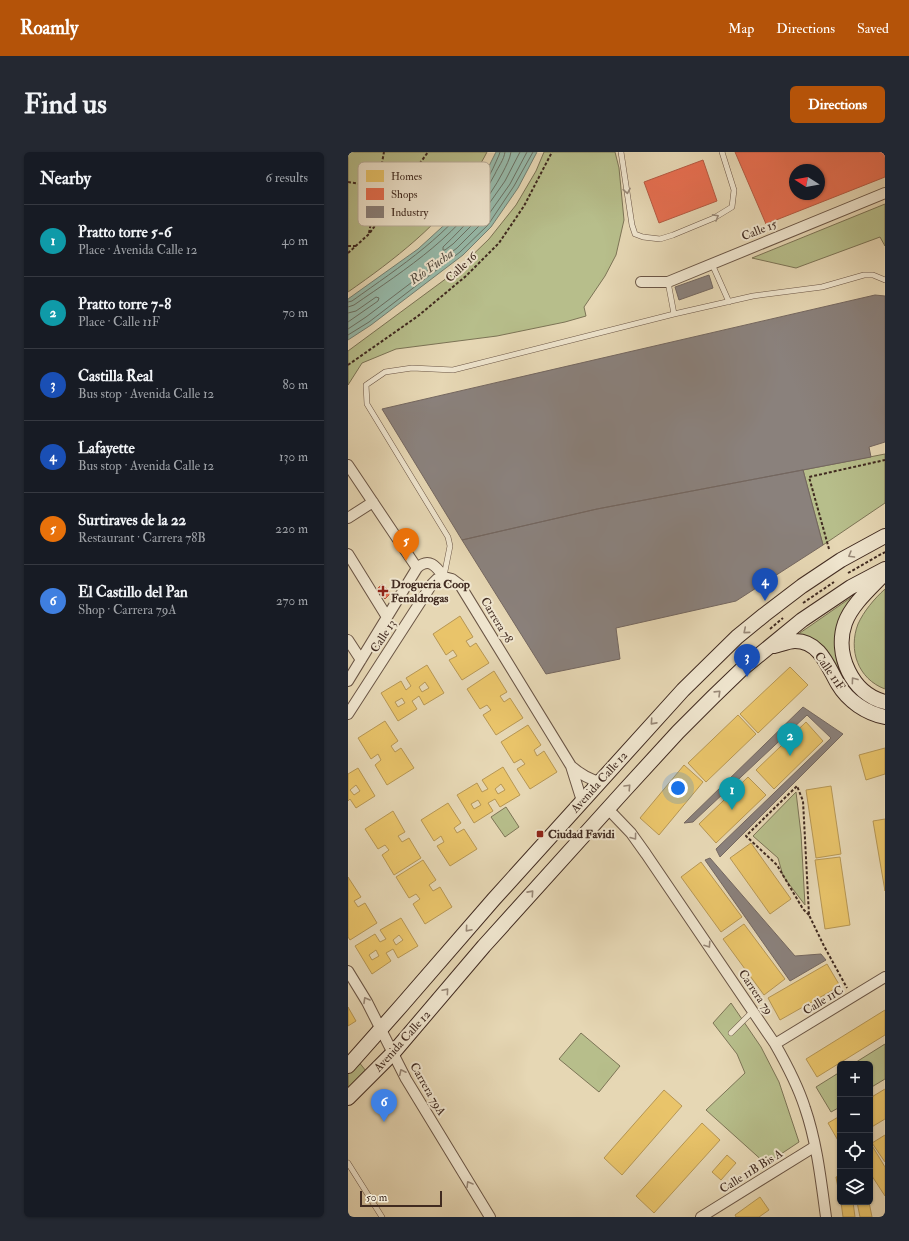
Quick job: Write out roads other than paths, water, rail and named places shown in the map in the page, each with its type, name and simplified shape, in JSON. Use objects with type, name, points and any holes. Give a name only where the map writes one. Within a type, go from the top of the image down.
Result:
[{"type":"main road","name":"Avenida Calle 12","points":[[348,1066],[494,899],[683,690],[738,638],[802,586],[841,560],[885,536]]},
{"type":"main road","name":"Avenida Calle 12","points":[[348,1098],[393,1052],[484,946],[678,732],[713,697],[742,669],[818,608],[851,587],[885,569]]},
{"type":"main road","name":"Calle 11F","points":[[885,572],[852,610],[845,623],[842,638],[842,652],[851,677],[871,696],[885,702]]},
{"type":"main road","name":"Calle 11F","points":[[770,647],[795,641],[814,648],[823,656],[839,685],[851,700],[864,709],[885,717]]},
{"type":"street","name":"Calle 15","points":[[641,282],[668,282],[885,193]]},
{"type":"street","points":[[348,465],[417,568],[348,681]]},
{"type":"street","points":[[348,518],[373,502]]},
{"type":"street","points":[[348,554],[387,616]]},
{"type":"street","name":"Carrera 78","points":[[417,568],[422,563],[428,562],[437,567],[444,577],[452,579],[460,585],[571,766],[579,774],[600,782]]},
{"type":"street","name":"Calle 13","points":[[348,714],[432,584],[437,579],[444,577]]},
{"type":"street","points":[[348,640],[361,660]]},
{"type":"street","name":"Carrera 78","points":[[571,766],[582,801]]},
{"type":"street","name":"Carrera 79","points":[[608,809],[638,842],[775,1044],[798,1090],[805,1109],[814,1146],[826,1217]]},
{"type":"street","name":"Carrera 79A","points":[[348,971],[367,1002],[406,1080],[490,1217]]},
{"type":"street","name":"Calle 11C","points":[[775,1044],[885,977]]},
{"type":"street","name":"Calle 11B Bis A","points":[[701,1217],[814,1146]]},
{"type":"lane","points":[[621,152],[632,225],[635,234],[643,237],[660,239],[674,235],[714,218],[732,207],[734,190],[722,152]]},
{"type":"lane","points":[[712,264],[729,302]]},
{"type":"lane","points":[[444,577],[450,546],[448,537],[367,404],[366,385],[385,372],[412,368],[453,370],[674,314],[753,296],[822,287],[864,274],[873,275],[885,280]]},
{"type":"lane","points":[[668,282],[674,314]]},
{"type":"lane","points":[[731,1033],[753,1011]]},
{"type":"lane","points":[[348,1163],[382,1217]]},
{"type":"water","name":"Río Fucha","points":[[496,152],[537,152],[518,188],[491,227],[463,255],[371,325],[348,340],[348,299],[418,249],[443,226],[490,226],[490,164]]},
{"type":"place","name":"Surtiraves de la 22","points":[[406,561]]},
{"type":"place","name":"Drogueria Coop Fenaldrogas","points":[[383,591]]},
{"type":"place","name":"Lafayette","points":[[765,601]]},
{"type":"place","name":"Castilla Real","points":[[747,677]]},
{"type":"place","name":"Pratto torre 7-8","points":[[790,756]]},
{"type":"place","name":"Pratto torre 5-6","points":[[732,810]]},
{"type":"place","name":"Ciudad Favidi","points":[[540,834]]},
{"type":"place","name":"El Castillo del Pan","points":[[384,1122]]}]
